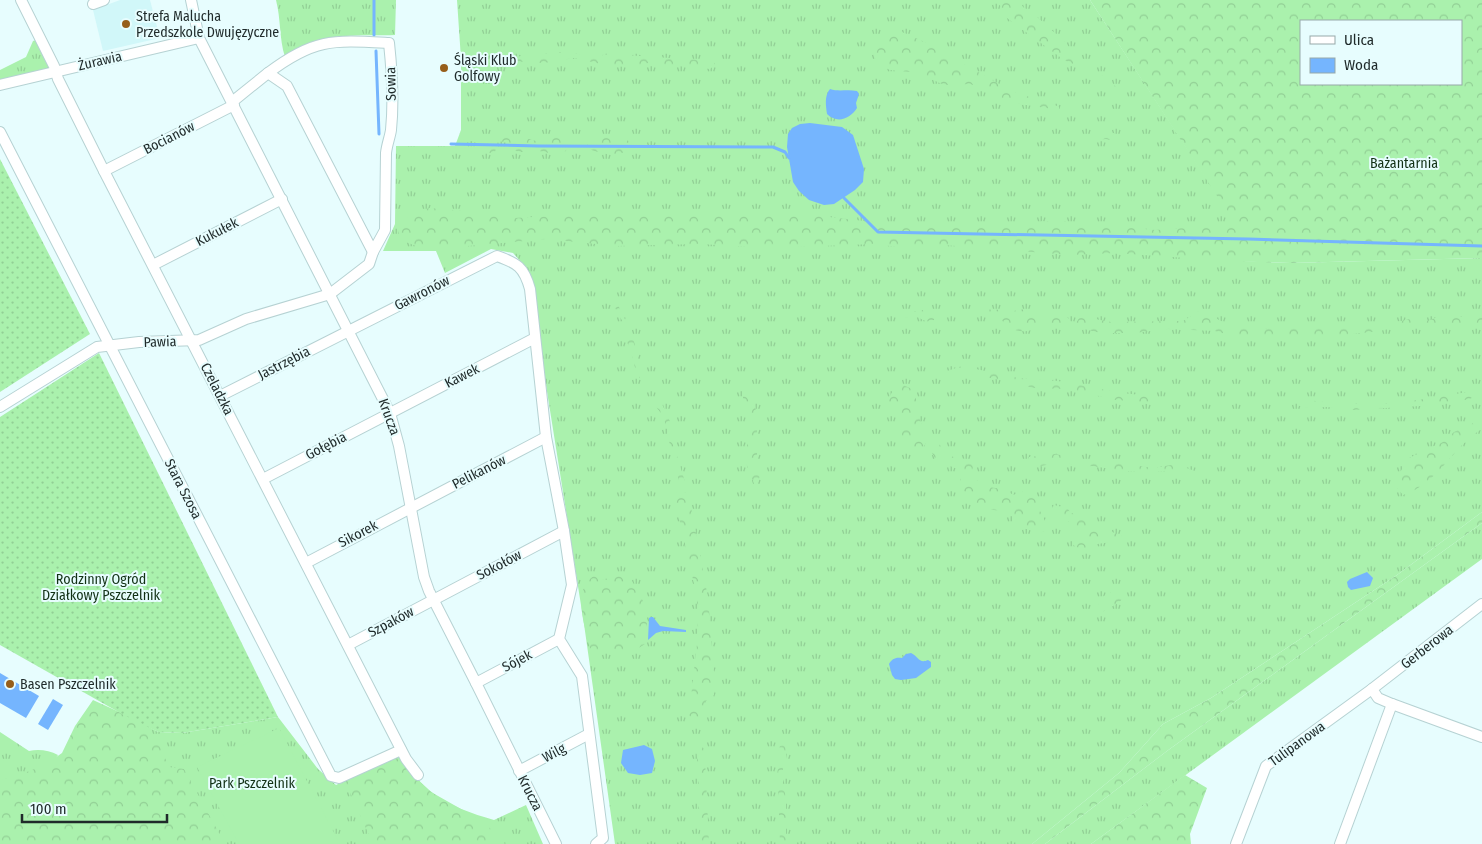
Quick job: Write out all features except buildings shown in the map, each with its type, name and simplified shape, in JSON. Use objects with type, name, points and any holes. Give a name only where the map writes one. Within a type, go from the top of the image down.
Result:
[{"type":"street","name":"Czeladzka","points":[[21,0],[104,171],[401,750],[418,775]]},
{"type":"street","points":[[94,4],[104,0]]},
{"type":"street","name":"Krucza","points":[[191,0],[199,38],[390,413],[399,446],[424,578],[518,771],[556,844]]},
{"type":"street","name":"Żurawia","points":[[0,85],[199,38]]},
{"type":"street","name":"Sowia","points":[[233,104],[284,61],[318,44],[344,41],[389,43],[392,68],[392,96],[391,132],[386,152],[385,230],[369,264],[330,294]]},
{"type":"street","points":[[268,73],[287,86],[373,252]]},
{"type":"street","name":"Bocianów","points":[[104,171],[233,104]]},
{"type":"street","name":"Stara Szosa","points":[[0,132],[331,776],[338,778],[401,750]]},
{"type":"street","name":"Kukułek","points":[[153,265],[282,199]]},
{"type":"street","name":"Gawronów","points":[[348,331],[497,256],[515,262],[526,275],[530,289],[534,338]]},
{"type":"street","name":"Pawia","points":[[0,407],[92,349],[108,345],[199,340],[246,319],[330,294]]},
{"type":"street","name":"Jastrzębia","points":[[220,396],[348,331]]},
{"type":"street","points":[[534,338],[546,437],[572,585],[559,639],[582,676],[602,838],[596,844]]},
{"type":"street","name":"Kawek","points":[[390,413],[534,338]]},
{"type":"street","name":"Gołębia","points":[[263,479],[390,413]]},
{"type":"street","name":"Pelikanów","points":[[411,506],[546,437]]},
{"type":"street","name":"Sikorek","points":[[306,563],[411,506]]},
{"type":"street","name":"Sokołów","points":[[434,599],[564,531]]},
{"type":"street","name":"Szpaków","points":[[348,645],[434,599]]},
{"type":"street","name":"Gerberowa","points":[[1372,689],[1482,604]]},
{"type":"street","name":"Sójek","points":[[476,683],[559,639]]},
{"type":"street","points":[[1372,689],[1378,698],[1482,737]]},
{"type":"street","name":"Tulipanowa","points":[[1236,844],[1266,766],[1372,689]]},
{"type":"street","points":[[1340,844],[1392,704]]},
{"type":"street","name":"Wilg","points":[[518,771],[589,734]]},
{"type":"shaded area","name":"Strefa Malucha Przedszkole Dwujęzyczne","points":[[120,0],[150,0],[160,38],[103,51],[93,10]]},
{"type":"green space","points":[[276,0],[396,0],[395,35],[352,36],[319,40],[300,47],[285,57]]},
{"type":"green space","name":"Śląski Klub Golfowy","points":[[457,0],[1090,0],[1233,219],[1232,228],[1244,261],[1290,263],[1482,258],[1482,512],[1397,575],[1211,698],[1163,724],[1119,773],[1032,844],[615,844],[584,624],[542,360],[522,263],[513,253],[491,249],[445,273],[436,251],[383,251],[395,224],[396,146],[455,146],[461,130],[461,59]]},
{"type":"green space","points":[[997,0],[1019,0],[1023,7],[1066,43],[1074,54],[1112,83],[1116,87],[1115,90],[1103,84],[1080,67],[1064,60],[1007,18]]},
{"type":"green space","name":"Bażantarnia","points":[[1090,0],[1482,0],[1482,258],[1290,263],[1115,253],[1071,255],[943,245],[921,250],[874,244],[769,248],[700,244],[616,246],[546,239],[434,249],[406,242],[399,236],[398,222],[429,208],[489,213],[514,218],[609,213],[709,216],[785,212],[891,224],[942,225],[1061,221],[1155,230],[1216,226],[1232,227],[1232,219]]},
{"type":"green space","points":[[902,32],[952,54],[964,64],[1008,89],[1048,102],[1059,107],[1059,110],[1006,100],[992,92],[970,84],[944,85],[910,72],[890,70],[876,64],[874,51],[877,42]]},
{"type":"green space","points":[[36,40],[49,65],[47,70],[0,80],[0,70],[26,57],[33,41]]},
{"type":"green space","points":[[566,51],[590,57],[610,54],[700,60],[715,63],[715,65],[710,69],[648,63],[631,67],[610,66],[574,58],[544,63],[510,61],[480,71],[480,67],[500,59]]},
{"type":"green space","points":[[1102,132],[1114,134],[1123,142],[1089,139],[1090,134],[1099,135]]},
{"type":"green space","points":[[549,134],[555,136],[562,134],[567,144],[566,151],[555,154],[538,151],[520,152],[514,150],[511,143],[498,141],[495,152],[489,153],[486,151],[497,135],[520,136],[538,141]]},
{"type":"green space","points":[[603,135],[619,137],[628,141],[631,145],[629,149],[614,154],[589,149],[586,141]]},
{"type":"green space","points":[[0,159],[90,334],[0,392]]},
{"type":"green space","points":[[613,290],[637,351],[640,378],[637,379],[624,335],[624,324],[615,308],[610,293]]},
{"type":"green space","points":[[984,306],[989,307],[991,311],[1000,309],[1007,312],[1025,309],[1042,315],[1066,316],[1071,324],[1061,328],[1042,327],[1018,331],[1010,328],[1000,318],[985,315],[981,309]]},
{"type":"green space","points":[[930,308],[935,310],[934,320],[931,321],[923,320],[913,314],[908,318],[902,317],[903,312],[906,311],[920,311]]},
{"type":"green space","points":[[1199,311],[1208,311],[1226,323],[1248,329],[1383,325],[1410,319],[1413,322],[1379,331],[1310,339],[1240,338],[1215,331],[1168,329],[1134,333],[1096,332],[1080,328],[1076,323],[1079,318],[1085,317],[1111,322],[1183,321]]},
{"type":"green space","points":[[1482,314],[1482,322],[1472,324],[1425,327],[1423,322],[1435,318]]},
{"type":"green space","name":"Rodzinny Ogród Działkowy Pszczelnik","points":[[99,353],[278,717],[182,733],[158,732],[122,714],[0,645],[0,417]]},
{"type":"green space","points":[[962,366],[1018,378],[1058,381],[1122,393],[1151,396],[1155,399],[1155,402],[1148,404],[1116,400],[1069,389],[1034,388],[969,373],[947,374],[947,371]]},
{"type":"green space","points":[[746,381],[750,381],[757,416],[757,460],[760,475],[757,486],[754,484],[745,458],[750,431],[743,400]]},
{"type":"green space","points":[[903,385],[910,388],[915,394],[920,420],[926,435],[926,443],[922,449],[916,451],[904,442],[900,422],[889,405],[893,391]]},
{"type":"green space","points":[[1474,391],[1478,394],[1470,399],[1437,405],[1351,410],[1327,407],[1306,408],[1297,405],[1300,401],[1307,400],[1342,404],[1392,404]]},
{"type":"green space","points":[[650,398],[662,404],[672,426],[677,456],[685,482],[682,488],[679,486],[664,419],[650,402]]},
{"type":"green space","points":[[1482,419],[1482,429],[1462,445],[1426,483],[1403,495],[1397,488],[1397,477],[1409,458],[1443,442],[1454,432]]},
{"type":"green space","points":[[934,443],[939,444],[949,456],[970,460],[973,464],[972,475],[983,485],[1003,489],[1013,495],[1030,492],[1036,495],[1036,503],[1048,527],[1045,531],[1038,533],[1018,526],[1013,523],[1013,516],[1009,514],[980,507],[959,487],[963,474],[944,461],[936,460],[932,453],[931,445]]},
{"type":"green space","points":[[1056,454],[1076,460],[1153,468],[1171,465],[1181,466],[1195,471],[1196,475],[1191,476],[1174,470],[1154,472],[1124,471],[1092,466],[1078,467],[1068,463],[1056,463],[1031,468],[1027,462],[1029,457]]},
{"type":"green space","points":[[679,490],[687,493],[689,496],[708,598],[715,685],[714,695],[706,701],[705,713],[700,721],[694,720],[689,715],[698,635],[697,597],[674,495]]},
{"type":"green space","points":[[1054,505],[1067,508],[1071,513],[1085,515],[1106,530],[1121,535],[1122,540],[1120,543],[1101,543],[1084,548],[1076,547],[1073,545],[1075,525],[1060,517],[1052,517],[1050,512]]},
{"type":"green space","points":[[1482,512],[1482,523],[1167,751],[1045,844],[1032,844],[1119,773],[1163,724],[1211,698],[1397,575]]},
{"type":"green space","points":[[1482,523],[1482,559],[1091,844],[1045,844],[1167,751]]},
{"type":"green space","points":[[618,572],[626,573],[638,591],[645,607],[647,623],[645,644],[634,651],[613,649],[598,653],[590,648],[585,629],[582,608],[583,589],[595,575],[603,580],[612,579]]},
{"type":"green space","points":[[1112,592],[1120,593],[1123,598],[1118,603],[1095,616],[1100,601]]},
{"type":"green space","points":[[93,700],[139,721],[157,740],[169,767],[184,769],[225,844],[0,844],[0,780],[45,765],[62,753],[75,726]]},
{"type":"green space","name":"Park Pszczelnik","points":[[278,717],[318,769],[336,785],[397,755],[429,790],[452,805],[469,812],[494,820],[526,805],[543,844],[0,844],[0,732],[29,751],[44,750],[58,755],[48,770],[139,721],[158,732],[182,733]]},
{"type":"green space","points":[[279,728],[340,844],[239,844],[197,767]]},
{"type":"green space","points":[[696,745],[701,745],[704,749],[709,844],[701,844]]},
{"type":"green space","points":[[785,745],[787,759],[783,765],[783,783],[786,799],[786,844],[780,844],[777,756],[780,746]]},
{"type":"green space","points":[[397,755],[417,779],[431,792],[484,822],[505,844],[373,844],[345,781]]},
{"type":"green space","points":[[1185,775],[1207,788],[1190,834],[1191,844],[1091,844]]},
{"type":"water","points":[[830,89],[857,91],[859,94],[856,103],[857,108],[851,115],[843,119],[835,119],[827,114],[826,98]]},
{"type":"water","points":[[810,123],[842,127],[853,135],[864,169],[863,182],[855,190],[834,204],[824,205],[809,200],[793,182],[787,147],[788,134],[792,128],[800,124]]},
{"type":"water","points":[[1367,572],[1373,578],[1370,586],[1351,590],[1348,587],[1347,582],[1350,579]]},
{"type":"water","points":[[651,617],[660,626],[686,630],[686,632],[663,631],[656,633],[648,640],[649,618]]},
{"type":"water","points":[[911,653],[921,661],[928,660],[931,662],[931,667],[916,678],[895,679],[889,664],[894,659],[902,658],[906,654]]},
{"type":"water","name":"Basen Pszczelnik","points":[[0,673],[39,696],[26,718],[0,703]]},
{"type":"water","points":[[53,699],[63,705],[48,730],[38,724]]},
{"type":"water","points":[[644,745],[652,749],[655,761],[652,773],[640,775],[628,773],[621,763],[623,750]]},
{"type":"waterway","points":[[374,0],[374,35]]},
{"type":"waterway","points":[[376,51],[379,134]]},
{"type":"waterway","points":[[451,144],[773,147],[785,152],[789,158]]},
{"type":"waterway","points":[[844,198],[878,232],[1248,239],[1482,246]]},
{"type":"place","name":"Strefa Malucha Przedszkole Dwujęzyczne","points":[[126,24]]},
{"type":"place","name":"Śląski Klub Golfowy","points":[[444,68]]},
{"type":"place","name":"Basen Pszczelnik","points":[[10,684]]}]
